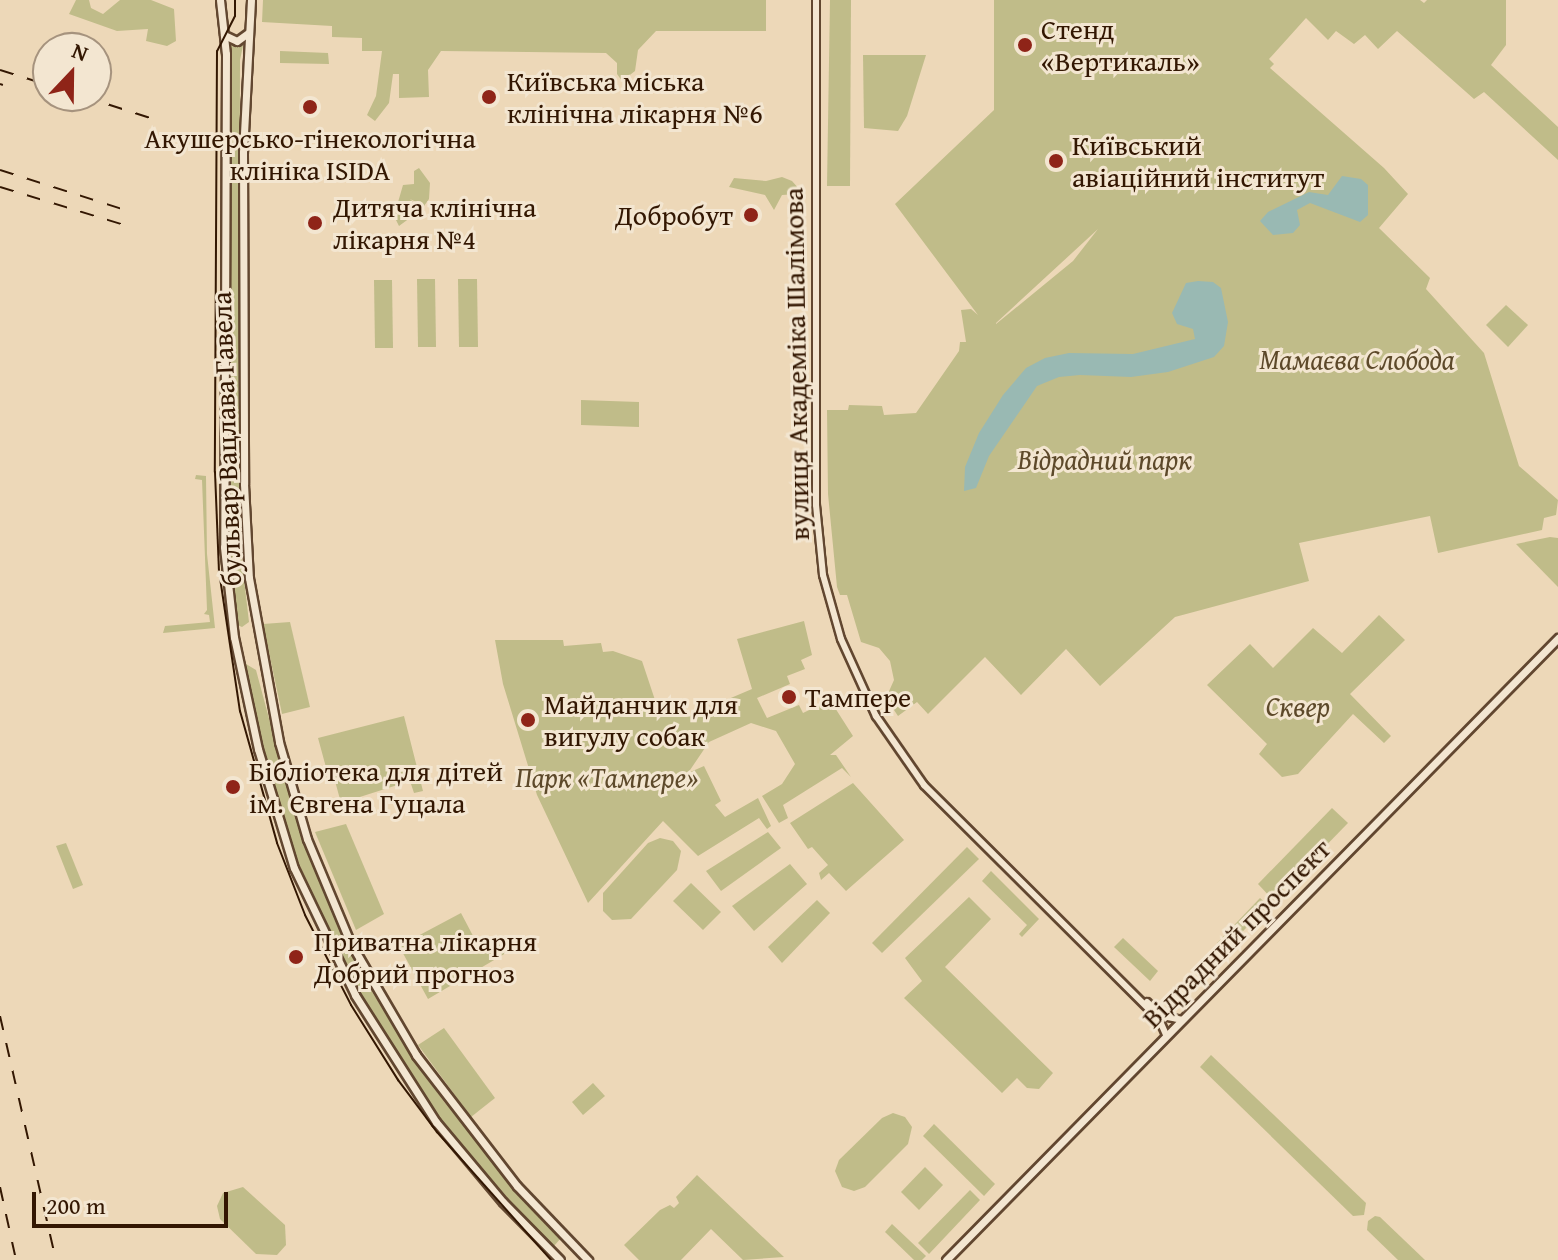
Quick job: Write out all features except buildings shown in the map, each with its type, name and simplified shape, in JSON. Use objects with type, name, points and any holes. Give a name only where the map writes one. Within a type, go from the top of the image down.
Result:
[{"type":"main road","name":"бульвар Вацлава Гавела","points":[[220,0],[224,35],[224,547],[234,637],[258,749],[294,868],[355,995],[436,1122],[503,1202],[560,1260]]},
{"type":"main road","name":"бульвар Вацлава Гавела","points":[[251,0],[243,152],[244,499],[249,578],[279,742],[307,839],[350,942],[389,1011],[416,1055],[471,1129],[517,1186],[588,1260]]},
{"type":"main road","points":[[224,35],[239,41],[250,30]]},
{"type":"main road","name":"Відрадний проспект","points":[[946,1260],[1558,638]]},
{"type":"street","name":"вулиця Академіка Шалімова","points":[[818,0],[818,514],[827,575],[844,637],[877,711],[926,782],[1162,1016],[1182,1020]]},
{"type":"street","name":"вулиця Академіка Шалімова","points":[[818,0],[816,505],[823,575],[841,639],[876,716],[924,785],[1159,1019],[1166,1035]]},
{"type":"green space","points":[[76,0],[89,0],[91,8],[103,14],[120,0],[151,0],[174,9],[176,41],[167,46],[146,41],[148,29],[117,31],[69,14]]},
{"type":"green space","points":[[263,0],[766,0],[766,31],[656,31],[638,50],[635,71],[622,81],[617,74],[617,63],[606,53],[441,51],[428,70],[429,97],[399,98],[399,74],[393,74],[389,103],[375,121],[367,115],[376,96],[382,51],[362,51],[362,38],[332,37],[332,26],[262,22]]},
{"type":"green space","points":[[830,0],[851,0],[850,186],[827,186]]},
{"type":"green space","points":[[994,0],[1420,0],[1424,3],[1427,0],[1506,0],[1506,45],[1491,65],[1558,127],[1558,160],[1484,92],[1474,99],[1397,31],[1378,49],[1365,35],[1354,44],[1336,31],[1328,40],[1306,18],[1269,59],[1274,64],[1270,68],[1384,168],[1408,194],[1379,228],[1430,278],[1426,289],[1484,353],[1519,466],[1558,500],[1556,515],[1544,518],[1542,530],[1438,553],[1430,516],[1299,543],[1309,581],[1175,617],[1100,686],[1066,649],[1021,695],[985,657],[928,714],[917,702],[898,716],[886,698],[894,680],[890,661],[879,648],[861,642],[847,595],[840,595],[837,587],[828,494],[827,410],[848,410],[849,405],[882,406],[884,415],[916,413],[959,351],[960,342],[966,342],[961,310],[971,309],[978,315],[895,204],[994,110]],"holes":[[[1098,229],[1073,261],[996,324]]]},
{"type":"green space","points":[[244,41],[240,60],[239,461],[227,461],[227,42]]},
{"type":"green space","points":[[280,51],[328,53],[329,64],[280,63]]},
{"type":"green space","points":[[863,55],[926,55],[907,116],[898,131],[864,128]]},
{"type":"green space","points":[[419,168],[430,183],[429,199],[424,206],[410,199],[418,206],[418,212],[399,226],[394,216],[403,185],[414,184],[414,171]]},
{"type":"green space","points":[[782,177],[792,181],[800,190],[802,199],[797,208],[797,194],[782,195],[774,210],[765,195],[729,187],[734,178],[766,181]]},
{"type":"green space","points":[[417,279],[435,279],[436,347],[418,347]]},
{"type":"green space","points":[[458,279],[477,279],[478,347],[459,347]]},
{"type":"green space","points":[[374,280],[392,280],[393,348],[375,348]]},
{"type":"green space","points":[[1506,305],[1528,325],[1508,347],[1486,325]]},
{"type":"green space","points":[[581,400],[639,402],[639,427],[581,425]]},
{"type":"green space","points":[[196,475],[206,476],[207,554],[215,628],[163,633],[165,626],[210,622],[209,615],[204,614],[207,610],[202,480],[195,479]]},
{"type":"green space","points":[[226,480],[239,481],[240,545],[249,622],[242,627],[235,624]]},
{"type":"green space","points":[[1558,538],[1558,587],[1516,544]]},
{"type":"green space","name":"Сквер","points":[[1379,615],[1405,640],[1350,694],[1391,736],[1384,743],[1353,714],[1298,774],[1282,777],[1259,754],[1267,744],[1207,685],[1250,644],[1273,668],[1313,628],[1342,653]]},
{"type":"green space","name":"Парк «Тампере»","points":[[804,621],[812,655],[801,660],[805,669],[787,676],[790,684],[757,698],[767,718],[799,705],[803,713],[830,700],[853,736],[830,755],[836,755],[851,777],[842,768],[783,805],[788,818],[779,823],[762,796],[782,784],[795,764],[776,731],[751,723],[709,742],[688,773],[704,766],[721,801],[715,805],[725,817],[758,798],[771,826],[767,829],[759,818],[698,856],[663,821],[588,903],[537,795],[503,684],[495,640],[563,640],[564,646],[601,643],[603,652],[613,651],[642,661],[660,715],[686,717],[752,689],[737,639]]},
{"type":"green space","points":[[290,622],[310,707],[282,714],[263,624]]},
{"type":"green space","points":[[246,664],[256,670],[299,830],[327,901],[371,990],[413,1060],[445,1103],[516,1190],[561,1238],[554,1246],[508,1201],[432,1110],[360,996],[286,836],[259,749],[243,667]]},
{"type":"green space","points":[[404,716],[423,791],[414,793],[410,781],[341,803],[335,781],[330,782],[318,738]]},
{"type":"green space","points":[[853,783],[904,840],[846,891],[829,873],[821,880],[819,873],[828,865],[812,847],[808,849],[790,823]]},
{"type":"green space","points":[[1332,808],[1348,823],[1273,900],[1258,884]]},
{"type":"green space","points":[[346,824],[384,914],[356,930],[315,832]]},
{"type":"green space","points":[[768,832],[781,848],[721,891],[706,871]]},
{"type":"green space","points":[[660,838],[673,841],[681,851],[677,870],[631,919],[612,920],[603,911],[603,893],[648,843]]},
{"type":"green space","points":[[66,843],[83,885],[73,889],[56,846]]},
{"type":"green space","points":[[967,847],[979,859],[882,953],[872,943]]},
{"type":"green space","points":[[790,864],[807,884],[754,931],[732,906]]},
{"type":"green space","points":[[991,871],[1039,919],[1022,937],[1019,934],[1027,925],[982,881]]},
{"type":"green space","points":[[691,883],[721,912],[703,930],[673,901]]},
{"type":"green space","points":[[969,897],[991,919],[945,967],[1053,1073],[1039,1089],[1027,1088],[1017,1078],[1002,1093],[904,998],[922,981],[905,958]]},
{"type":"green space","points":[[1260,898],[1268,905],[1224,951],[1217,943]]},
{"type":"green space","points":[[817,900],[830,913],[782,963],[768,947]]},
{"type":"green space","points":[[461,913],[481,951],[498,943],[506,953],[428,999],[399,946]]},
{"type":"green space","points":[[1123,938],[1158,971],[1150,981],[1114,947]]},
{"type":"green space","points":[[444,1028],[495,1098],[471,1117],[418,1045]]},
{"type":"green space","points":[[1211,1055],[1366,1203],[1364,1215],[1353,1216],[1200,1067]]},
{"type":"green space","points":[[593,1083],[605,1096],[583,1115],[572,1102]]},
{"type":"green space","points":[[893,1113],[905,1117],[912,1127],[908,1144],[865,1187],[854,1191],[842,1187],[835,1171],[839,1160],[882,1118]]},
{"type":"green space","points":[[934,1124],[995,1184],[984,1196],[923,1136]]},
{"type":"green space","points":[[925,1167],[943,1185],[919,1210],[901,1192]]},
{"type":"green space","points":[[697,1175],[784,1257],[743,1260],[711,1229],[681,1260],[639,1260],[624,1245],[660,1210],[670,1205],[674,1208],[679,1203],[676,1197]]},
{"type":"green space","points":[[243,1187],[285,1225],[286,1245],[277,1255],[256,1254],[220,1219],[217,1206],[223,1193]]},
{"type":"green space","points":[[970,1190],[980,1200],[929,1254],[918,1243]]},
{"type":"green space","points":[[1375,1216],[1380,1217],[1425,1260],[1398,1260],[1367,1230],[1368,1221]]},
{"type":"green space","points":[[892,1224],[926,1256],[922,1260],[914,1260],[885,1232]]},
{"type":"water","points":[[1342,176],[1361,179],[1368,185],[1368,215],[1360,222],[1310,203],[1297,210],[1300,225],[1293,233],[1273,235],[1260,221],[1268,212],[1309,192],[1328,195]]},
{"type":"water","points":[[1213,282],[1221,288],[1228,322],[1224,346],[1214,357],[1168,372],[1131,377],[1059,377],[1037,386],[989,456],[976,488],[964,491],[965,467],[979,433],[1003,395],[1026,368],[1045,358],[1069,353],[1133,354],[1195,339],[1193,329],[1177,324],[1172,313],[1186,283]]},
{"type":"tram line","points":[[235,0],[235,16],[217,51],[215,472],[219,571],[240,711],[277,843],[305,915],[351,1005],[398,1080],[437,1132],[551,1260]]},
{"type":"railway","points":[[0,70],[32,80]]},
{"type":"railway","points":[[112,106],[153,119]]},
{"type":"railway","points":[[0,170],[125,210]]},
{"type":"railway","points":[[0,187],[121,224]]},
{"type":"railway","points":[[0,1016],[56,1260]]},
{"type":"railway","points":[[0,1187],[16,1260]]},
{"type":"place","name":"Стенд «Вертикаль»","points":[[1025,45]]},
{"type":"place","name":"Київська міська клінічна лікарня №6","points":[[489,97]]},
{"type":"place","name":"Акушерсько-гінекологічна клініка ISIDA","points":[[310,107]]},
{"type":"place","name":"Київський авіаційний інститут","points":[[1056,161]]},
{"type":"place","name":"Добробут","points":[[751,215]]},
{"type":"place","name":"Дитяча клінічна лікарня №4","points":[[315,223]]},
{"type":"place","name":"Тампере","points":[[789,697]]},
{"type":"place","name":"Майданчик для вигулу собак","points":[[528,720]]},
{"type":"place","name":"Бібліотека для дітей ім. Євгена Гуцала","points":[[233,787]]},
{"type":"place","name":"Приватна лікарня Добрий прогноз","points":[[296,957]]},
{"type":"park label","name":"Мамаєва Слобода","points":[[1357,359]]},
{"type":"park label","name":"Відрадний парк","points":[[1105,459]]}]
